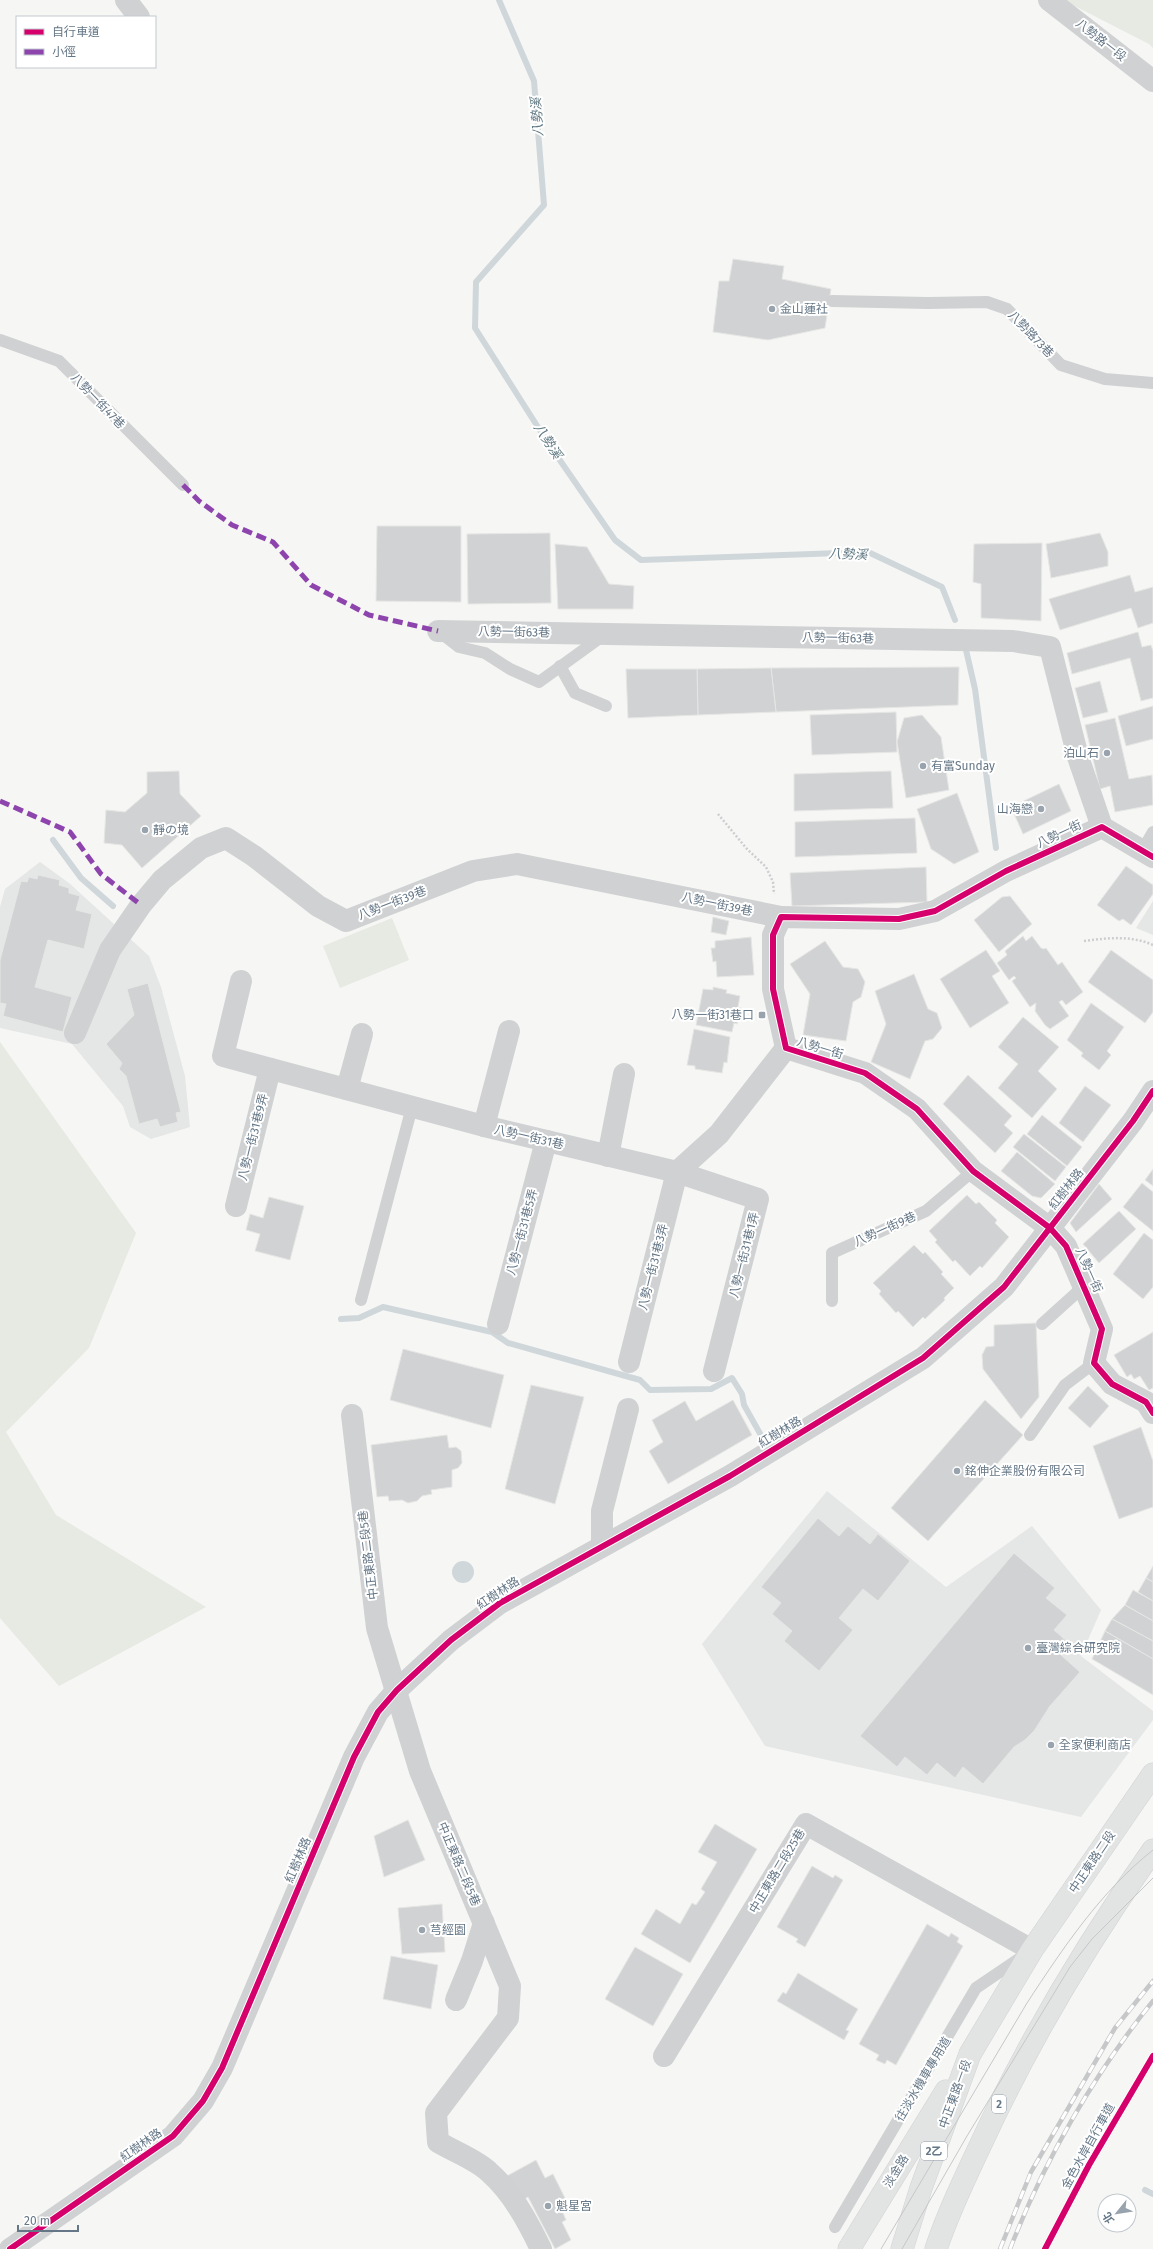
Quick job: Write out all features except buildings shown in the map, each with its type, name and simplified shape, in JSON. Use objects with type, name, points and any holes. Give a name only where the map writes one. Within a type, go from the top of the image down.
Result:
[{"type":"main road","name":"中正東路二段","points":[[1032,1950],[1153,1774]]},
{"type":"main road","name":"2","points":[[928,2249],[946,2217],[997,2107],[1058,1995],[1153,1850]]},
{"type":"main road","name":"中正東路一段","points":[[902,2249],[921,2188],[970,2054],[1032,1950]]},
{"type":"main road","name":"淡金路","points":[[849,2249],[970,2054]]},
{"type":"main road","points":[[936,2249],[946,2217]]},
{"type":"street","points":[[126,0],[138,16]]},
{"type":"street","name":"八勢路一段","points":[[1049,0],[1153,81]]},
{"type":"street","name":"八勢一街63巷","points":[[438,631],[1013,640],[1050,647],[1078,757],[1102,827]]},
{"type":"street","points":[[1102,827],[1148,854]]},
{"type":"street","name":"八勢一街","points":[[1094,1362],[1102,1329],[1066,1246],[1050,1228],[972,1171],[917,1109],[865,1073],[786,1048],[773,989],[773,935],[781,917],[899,919],[935,911],[1006,871],[1102,827]]},
{"type":"street","name":"八勢一街39巷","points":[[76,1033],[110,950],[141,905],[162,880],[201,848],[226,838],[254,856],[318,906],[346,921],[473,871],[517,864],[781,917]]},
{"type":"street","name":"八勢一街31巷","points":[[241,981],[223,1056],[484,1126],[677,1172]]},
{"type":"street","points":[[484,1126],[509,1031]]},
{"type":"street","points":[[347,1089],[362,1034]]},
{"type":"street","points":[[677,1172],[719,1134],[786,1048]]},
{"type":"street","name":"八勢一街31巷9弄","points":[[236,1206],[270,1069]]},
{"type":"street","points":[[608,1156],[624,1074]]},
{"type":"street","name":"紅樹林路","points":[[10,2249],[172,2136],[203,2101],[222,2068],[354,1757],[378,1712],[397,1690],[451,1640],[500,1603],[602,1545],[730,1476],[923,1358],[1004,1287],[1133,1121],[1153,1091]]},
{"type":"street","name":"八勢一街31巷5弄","points":[[498,1324],[546,1141]]},
{"type":"street","name":"八勢一街31巷3弄","points":[[628,1362],[677,1172]]},
{"type":"street","name":"八勢一街31巷1弄","points":[[677,1172],[758,1199],[714,1371]]},
{"type":"street","points":[[1094,1362],[1112,1384],[1151,1404]]},
{"type":"street","points":[[602,1545],[602,1511],[628,1409]]},
{"type":"street","name":"中正東路二段5巷","points":[[352,1415],[377,1628],[397,1690],[420,1771],[510,1986],[508,2018],[436,2113],[438,2142],[489,2171],[515,2203],[530,2226],[541,2249]]},
{"type":"street","name":"中正東路二段25巷","points":[[664,2056],[806,1824],[1032,1950]]},
{"type":"street","points":[[456,2000],[472,1961],[484,1923]]},
{"type":"lane","name":"八勢路73巷","points":[[832,301],[928,303],[987,302],[1007,309],[1061,365],[1105,379],[1153,383]]},
{"type":"lane","name":"八勢一街47巷","points":[[0,340],[59,361],[183,485]]},
{"type":"lane","points":[[438,631],[459,647],[486,654],[510,669],[540,682],[606,634]]},
{"type":"lane","points":[[560,666],[575,693],[606,706]]},
{"type":"lane","points":[[1148,854],[1153,832]]},
{"type":"lane","points":[[361,1300],[412,1107]]},
{"type":"lane","name":"八勢一街9巷","points":[[832,1302],[832,1253],[926,1211],[972,1171]]},
{"type":"lane","points":[[1042,1324],[1084,1286]]},
{"type":"lane","points":[[1030,1435],[1065,1385],[1094,1362]]},
{"type":"lane","name":"往淡水機車專用道","points":[[835,2228],[976,1988],[1032,1950]]},
{"type":"path","points":[[718,814],[747,849],[766,867],[773,882],[774,904],[781,917]]},
{"type":"path","points":[[1084,941],[1113,937],[1135,939],[1153,945]]},
{"type":"shaded area","points":[[1063,0],[1153,0],[1153,48],[1149,44]]},
{"type":"shaded area","points":[[40,862],[69,883],[149,956],[161,987],[185,1076],[190,1127],[151,1139],[130,1127],[123,1106],[72,1044],[0,1028],[0,907],[5,889]]},
{"type":"shaded area","points":[[1153,901],[1153,935],[1136,928]]},
{"type":"shaded area","points":[[392,918],[409,960],[340,988],[323,946]]},
{"type":"shaded area","points":[[0,1042],[136,1233],[89,1348],[6,1432],[56,1515],[206,1607],[59,1686],[0,1618]]},
{"type":"shaded area","points":[[827,1491],[946,1587],[1032,1526],[1101,1610],[1081,1656],[1153,1711],[1153,1720],[1081,1817],[765,1746],[702,1644]]},
{"type":"shaded area","points":[[463,1561],[471,1564],[474,1572],[471,1580],[463,1583],[455,1580],[452,1572],[455,1564]]},
{"type":"waterway","name":"八勢溪","points":[[499,0],[534,81],[544,205],[476,282],[475,328],[548,443],[615,540],[641,560],[868,552],[942,587],[955,620]]},
{"type":"waterway","name":"八勢溪","points":[[966,650],[975,689],[996,848]]},
{"type":"waterway","points":[[53,840],[81,878],[113,906]]},
{"type":"waterway","points":[[341,1319],[359,1318],[383,1307],[492,1332],[508,1343],[640,1380],[650,1390],[711,1389],[732,1378],[742,1394],[744,1405],[762,1437]]},
{"type":"waterway","points":[[1145,2190],[1153,2194]]},
{"type":"tram line","points":[[881,2249],[1027,2003],[1069,1941],[1116,1883],[1153,1850]]},
{"type":"tram line","points":[[902,2249],[967,2136],[1070,1967],[1092,1939],[1153,1878]]},
{"type":"railway","points":[[1000,2249],[1031,2172],[1115,2028],[1153,1981]]},
{"type":"railway","points":[[1010,2249],[1038,2183],[1072,2119],[1111,2058],[1153,2001]]},
{"type":"marked path","points":[[183,485],[199,501],[232,525],[273,542],[311,585],[369,615],[438,631]]},
{"type":"marked path","points":[[0,801],[70,832],[101,874],[141,905]]},
{"type":"cycle path","points":[[1153,857],[1102,827],[1006,871],[935,911],[899,919],[781,917],[773,935],[773,989],[786,1048],[865,1073],[917,1109],[973,1171],[1050,1228],[1066,1246],[1102,1329],[1094,1363],[1112,1384],[1146,1402],[1153,1413]]},
{"type":"cycle path","points":[[10,2249],[173,2136],[203,2101],[222,2068],[354,1757],[378,1712],[397,1690],[451,1640],[500,1603],[730,1476],[923,1358],[1004,1287],[1133,1121],[1153,1091]]},
{"type":"cycle path","name":"金色水岸自行車道","points":[[1045,2249],[1089,2165],[1153,2056]]},
{"type":"place","name":"金山蓮社","points":[[772,309]]},
{"type":"place","name":"泊山石","points":[[1107,753]]},
{"type":"place","name":"有富Sunday","points":[[923,766]]},
{"type":"place","name":"山海戀","points":[[1041,809]]},
{"type":"place","name":"靜の境","points":[[145,830]]},
{"type":"place","name":"八勢一街31巷口","points":[[762,1015]]},
{"type":"place","name":"銘伸企業股份有限公司","points":[[957,1471]]},
{"type":"place","name":"臺灣綜合研究院","points":[[1028,1648]]},
{"type":"place","name":"全家便利商店","points":[[1051,1745]]},
{"type":"place","name":"芎經園","points":[[422,1930]]},
{"type":"place","name":"魁星宮","points":[[548,2206]]}]
